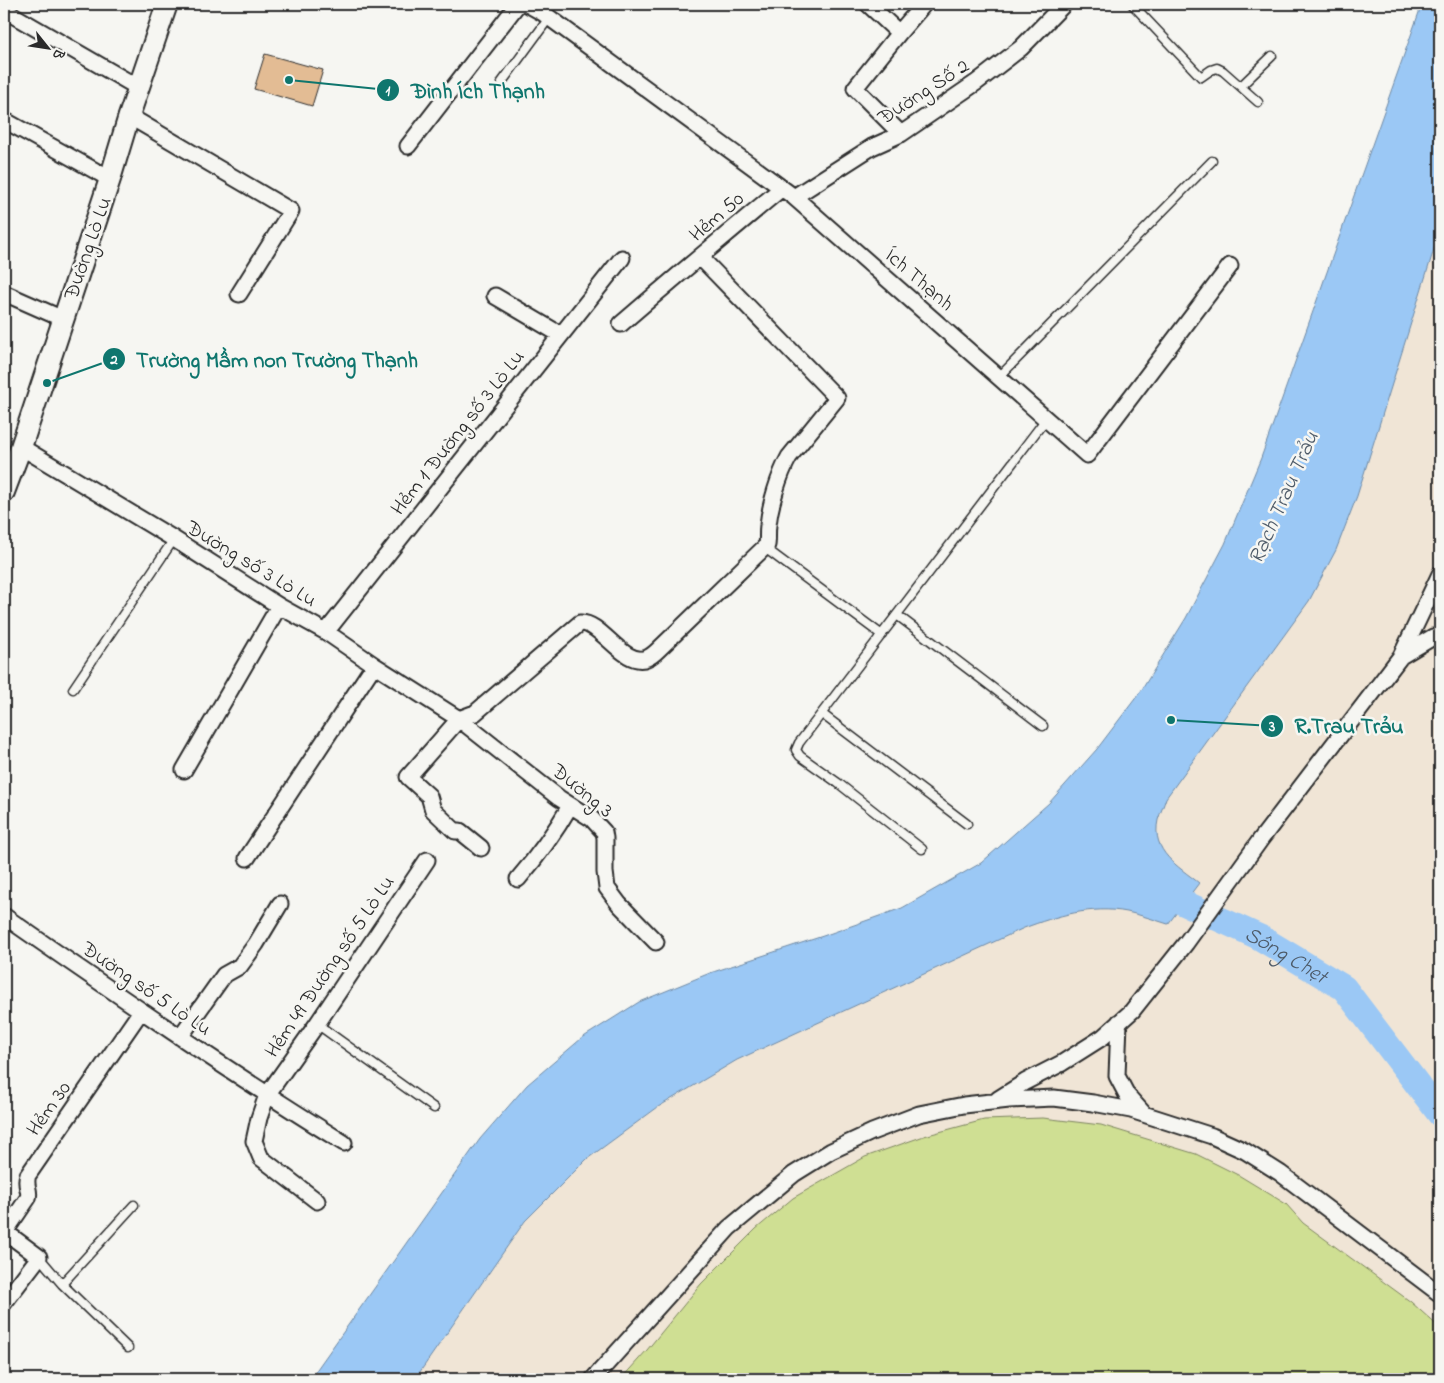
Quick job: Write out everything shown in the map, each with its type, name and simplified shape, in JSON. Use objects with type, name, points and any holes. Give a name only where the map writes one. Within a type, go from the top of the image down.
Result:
[{"type":"street","name":"Đường Lò Lu","points":[[5,486],[21,447],[167,4]]},
{"type":"street","points":[[408,146],[518,4]]},
{"type":"street","name":"Ích Thạnh","points":[[528,4],[548,12],[794,197],[1087,455],[1230,266]]},
{"type":"street","points":[[868,4],[899,33]]},
{"type":"street","points":[[901,134],[855,88],[924,4]]},
{"type":"street","name":"Đường Số 2","points":[[794,197],[872,148],[901,134],[977,82],[1021,48],[1064,4]]},
{"type":"street","points":[[4,10],[139,88]]},
{"type":"street","points":[[129,116],[291,211],[239,294]]},
{"type":"street","points":[[4,120],[110,179]]},
{"type":"street","name":"Hẻm 50","points":[[621,324],[782,188]]},
{"type":"street","points":[[482,848],[460,831],[455,832],[433,810],[429,796],[408,777],[459,719],[475,713],[580,623],[589,624],[612,643],[637,659],[647,658],[660,649],[765,548],[768,541],[770,512],[784,466],[789,457],[837,398],[700,257]]},
{"type":"street","name":"Hẻm 1 Đường số 3 Lò Lu","points":[[326,632],[622,258]]},
{"type":"street","points":[[4,294],[63,319]]},
{"type":"street","points":[[495,296],[561,335]]},
{"type":"street","name":"Đường số 3 Lò Lu","points":[[21,447],[174,539],[279,606],[326,632],[374,666],[459,719]]},
{"type":"street","points":[[995,1101],[1094,1042],[1132,1010],[1186,943],[1233,877],[1401,656],[1440,574]]},
{"type":"street","points":[[184,770],[279,606]]},
{"type":"street","points":[[1401,656],[1433,637],[1440,637]]},
{"type":"street","points":[[247,858],[374,666]]},
{"type":"street","name":"Đường 3","points":[[459,719],[570,806],[592,820],[604,832],[606,844],[605,881],[607,888],[619,904],[656,942]]},
{"type":"street","points":[[518,879],[554,834],[570,806]]},
{"type":"street","name":"Hẻm 49 Đường số 5 Lò Lu","points":[[317,1201],[258,1154],[254,1145],[254,1137],[267,1095],[427,860]]},
{"type":"street","points":[[180,1037],[224,975],[240,966],[256,944],[280,904]]},
{"type":"street","name":"Đường số 5 Lò Lu","points":[[4,916],[141,1011],[267,1095],[344,1143]]},
{"type":"street","name":"Hẻm 30","points":[[4,1232],[30,1194],[26,1186],[28,1175],[141,1011]]},
{"type":"street","points":[[1119,1022],[1117,1076],[1127,1094],[1144,1114]]},
{"type":"street","points":[[593,1379],[729,1228],[794,1174],[831,1151],[872,1132],[919,1114],[995,1101],[1054,1098],[1093,1102],[1131,1110],[1212,1136],[1245,1151],[1280,1173],[1440,1294]]},
{"type":"street","points":[[4,1232],[39,1257],[4,1303]]},
{"type":"lane","points":[[1132,4],[1201,77],[1217,68],[1223,71],[1258,102]]},
{"type":"lane","points":[[502,82],[548,12]]},
{"type":"lane","points":[[1241,86],[1272,56]]},
{"type":"lane","points":[[999,377],[1212,161]]},
{"type":"lane","points":[[922,849],[797,753],[796,750],[799,743],[1046,419]]},
{"type":"lane","points":[[73,688],[174,539]]},
{"type":"lane","points":[[765,548],[882,635]]},
{"type":"lane","points":[[897,615],[1043,726]]},
{"type":"lane","points":[[822,714],[967,824]]},
{"type":"lane","points":[[317,1024],[434,1108]]},
{"type":"lane","points":[[62,1284],[134,1205]]},
{"type":"lane","points":[[39,1257],[62,1284],[128,1348]]},
{"type":"shaded area","points":[[1440,230],[1440,1379],[415,1379],[525,1221],[587,1159],[658,1107],[737,1060],[1024,928],[1336,550],[1357,496]]},
{"type":"green space","points":[[1043,1118],[1101,1125],[1196,1154],[1240,1176],[1286,1204],[1303,1223],[1411,1302],[1440,1328],[1440,1379],[621,1379],[701,1284],[756,1229],[793,1198],[865,1157],[924,1136],[984,1120]]},
{"type":"water","name":"Rạch Trau Trảu","points":[[1422,4],[1440,4],[1440,230],[1357,496],[1336,550],[1309,601],[1166,798],[1158,820],[1158,841],[1168,857],[1199,883],[1168,924],[1132,913],[1114,910],[1087,911],[1049,919],[1024,928],[737,1060],[658,1107],[587,1159],[525,1221],[415,1379],[310,1379],[480,1139],[527,1085],[582,1038],[639,1002],[710,973],[902,908],[981,863],[1049,803],[1097,749],[1141,691],[1186,618],[1225,544],[1261,458]]},
{"type":"building","points":[[265,54],[323,70],[312,106],[254,89]]},
{"type":"waterway","name":"Sông Chẹt","points":[[1152,886],[1184,903],[1259,937],[1344,988],[1440,1114]]},
{"type":"place","name":"Đình Ích Thạnh","points":[[289,80]]},
{"type":"place","name":"Trường Mầm non Trường Thạnh","points":[[47,383]]},
{"type":"place","name":"R.Trau Trảu","points":[[1171,720]]}]
